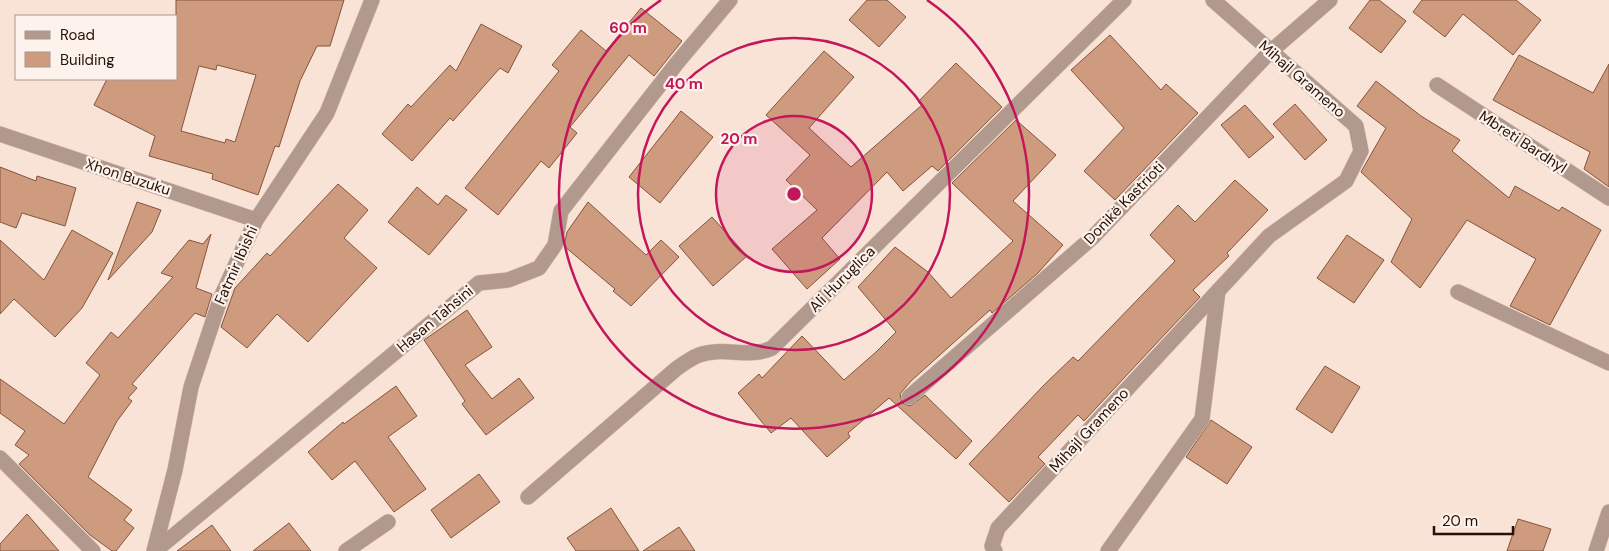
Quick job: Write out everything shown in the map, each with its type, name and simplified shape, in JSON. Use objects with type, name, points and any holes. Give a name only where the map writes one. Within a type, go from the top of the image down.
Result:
[{"type":"street","name":"Fatmir Ibishi","points":[[154,551],[176,470],[191,387],[221,297],[256,220],[327,113],[372,0]]},
{"type":"street","name":"Hasan Tahsini","points":[[154,551],[479,283],[508,280],[539,268],[555,245],[561,211],[677,63],[730,0]]},
{"type":"street","name":"Ali Huruglica","points":[[528,497],[676,369],[700,354],[740,351],[761,354],[772,348],[1124,0]]},
{"type":"street","name":"Mihajl Grameno","points":[[995,551],[992,546],[998,528],[1269,236],[1346,181],[1361,151],[1356,126],[1213,0]]},
{"type":"street","name":"Donikë Kastrioti","points":[[909,397],[1093,237],[1270,52],[1330,0]]},
{"type":"street","name":"Mbreti Bardhyl","points":[[1437,85],[1609,198]]},
{"type":"street","name":"Xhon Buzuku","points":[[0,134],[256,220]]},
{"type":"street","points":[[1108,551],[1202,419],[1218,291]]},
{"type":"street","points":[[1458,292],[1609,363]]},
{"type":"street","points":[[0,458],[93,551]]},
{"type":"street","points":[[1596,551],[1609,512]]},
{"type":"street","points":[[346,551],[388,522]]},
{"type":"building","points":[[176,0],[344,0],[330,46],[317,46],[300,81],[279,147],[275,146],[258,195],[212,179],[213,174],[149,156],[155,136],[94,105],[106,80],[178,80],[178,15],[176,15]],"holes":[[[217,65],[256,75],[235,142],[226,139],[225,143],[181,131],[199,66],[216,70]]]},
{"type":"building","points":[[867,0],[887,0],[906,17],[879,47],[849,20]]},
{"type":"building","points":[[1370,0],[1379,0],[1406,21],[1381,53],[1349,28]]},
{"type":"building","points":[[1422,0],[1516,0],[1541,20],[1513,55],[1463,14],[1445,37],[1413,12]]},
{"type":"building","points":[[641,8],[682,41],[654,76],[629,55],[570,127],[577,133],[549,168],[541,161],[498,215],[465,188],[559,71],[552,65],[581,30],[606,51]]},
{"type":"building","points":[[481,24],[522,46],[508,73],[500,68],[453,121],[450,118],[412,161],[382,134],[408,104],[411,107],[450,65],[456,71]]},
{"type":"building","points":[[1110,35],[1161,90],[1166,84],[1198,113],[1115,200],[1084,171],[1124,128],[1071,70]]},
{"type":"building","points":[[824,51],[854,77],[809,128],[851,167],[922,105],[918,102],[956,63],[1002,107],[938,171],[932,166],[903,191],[887,172],[822,238],[840,259],[807,289],[772,249],[817,210],[786,180],[810,155],[766,115]]},
{"type":"building","points":[[1519,55],[1593,93],[1609,64],[1609,187],[1584,169],[1590,152],[1493,100]]},
{"type":"building","points":[[1376,81],[1421,116],[1460,140],[1452,151],[1509,198],[1515,186],[1559,211],[1562,207],[1601,230],[1550,325],[1510,306],[1536,259],[1467,220],[1420,288],[1391,262],[1412,219],[1361,172],[1386,128],[1357,106]]},
{"type":"building","points":[[1295,104],[1327,140],[1305,160],[1273,124]]},
{"type":"building","points":[[1245,105],[1274,137],[1249,158],[1221,125]]},
{"type":"building","points":[[681,111],[713,137],[660,203],[629,177]]},
{"type":"building","points":[[1016,120],[1056,155],[1013,201],[1063,245],[1038,273],[992,313],[990,310],[911,381],[900,394],[902,403],[910,406],[925,395],[972,441],[956,459],[889,398],[848,433],[850,437],[827,457],[791,418],[771,433],[738,393],[759,374],[762,378],[802,336],[844,380],[876,352],[896,332],[858,287],[895,247],[928,272],[951,298],[1013,241],[952,183]]},
{"type":"building","points":[[0,167],[36,181],[37,176],[76,188],[65,226],[22,213],[16,228],[0,222]]},
{"type":"building","points":[[1235,180],[1268,210],[1227,253],[1229,256],[1193,290],[1200,297],[1084,421],[1078,415],[1038,457],[1045,464],[1009,502],[969,464],[1044,385],[1073,357],[1078,361],[1175,261],[1150,235],[1178,205],[1195,222]]},
{"type":"building","points":[[338,184],[368,210],[344,238],[377,268],[308,342],[277,314],[247,348],[221,327],[235,288],[267,253],[270,256]]},
{"type":"building","points":[[417,187],[438,205],[446,195],[467,210],[429,255],[388,222]]},
{"type":"building","points":[[137,202],[161,210],[152,232],[108,280]]},
{"type":"building","points":[[588,202],[646,255],[661,240],[679,257],[631,306],[613,291],[615,289],[564,246],[567,232]]},
{"type":"building","points":[[712,217],[747,256],[713,286],[679,246]]},
{"type":"building","points":[[72,230],[113,253],[82,308],[55,337],[14,299],[0,314],[0,240],[44,280]]},
{"type":"building","points":[[211,234],[196,288],[212,294],[205,317],[195,313],[132,384],[137,388],[128,398],[132,401],[117,421],[88,477],[132,510],[124,520],[134,528],[116,551],[112,551],[90,535],[19,464],[29,455],[15,445],[25,431],[0,413],[0,379],[64,424],[100,375],[86,363],[111,332],[118,338],[173,277],[161,273],[189,240],[203,244]]},
{"type":"building","points":[[1347,235],[1384,260],[1354,303],[1317,278]]},
{"type":"building","points":[[467,310],[492,347],[465,365],[492,399],[519,378],[534,398],[486,435],[462,404],[465,401],[424,340]]},
{"type":"building","points":[[1325,366],[1360,387],[1332,433],[1296,409]]},
{"type":"building","points":[[396,386],[417,416],[388,437],[426,489],[394,512],[355,461],[332,480],[308,452],[343,422],[344,424]]},
{"type":"building","points":[[1211,420],[1252,447],[1227,484],[1186,457]]},
{"type":"building","points":[[479,474],[500,502],[451,538],[431,510]]},
{"type":"building","points":[[611,508],[639,551],[576,551],[567,538]]},
{"type":"building","points":[[27,514],[59,551],[0,551],[0,544]]},
{"type":"building","points":[[1518,519],[1551,529],[1543,551],[1507,551]]},
{"type":"building","points":[[289,523],[311,551],[253,551]]},
{"type":"building","points":[[212,525],[231,551],[177,551]]},
{"type":"building","points":[[679,527],[695,551],[643,551]]}]
